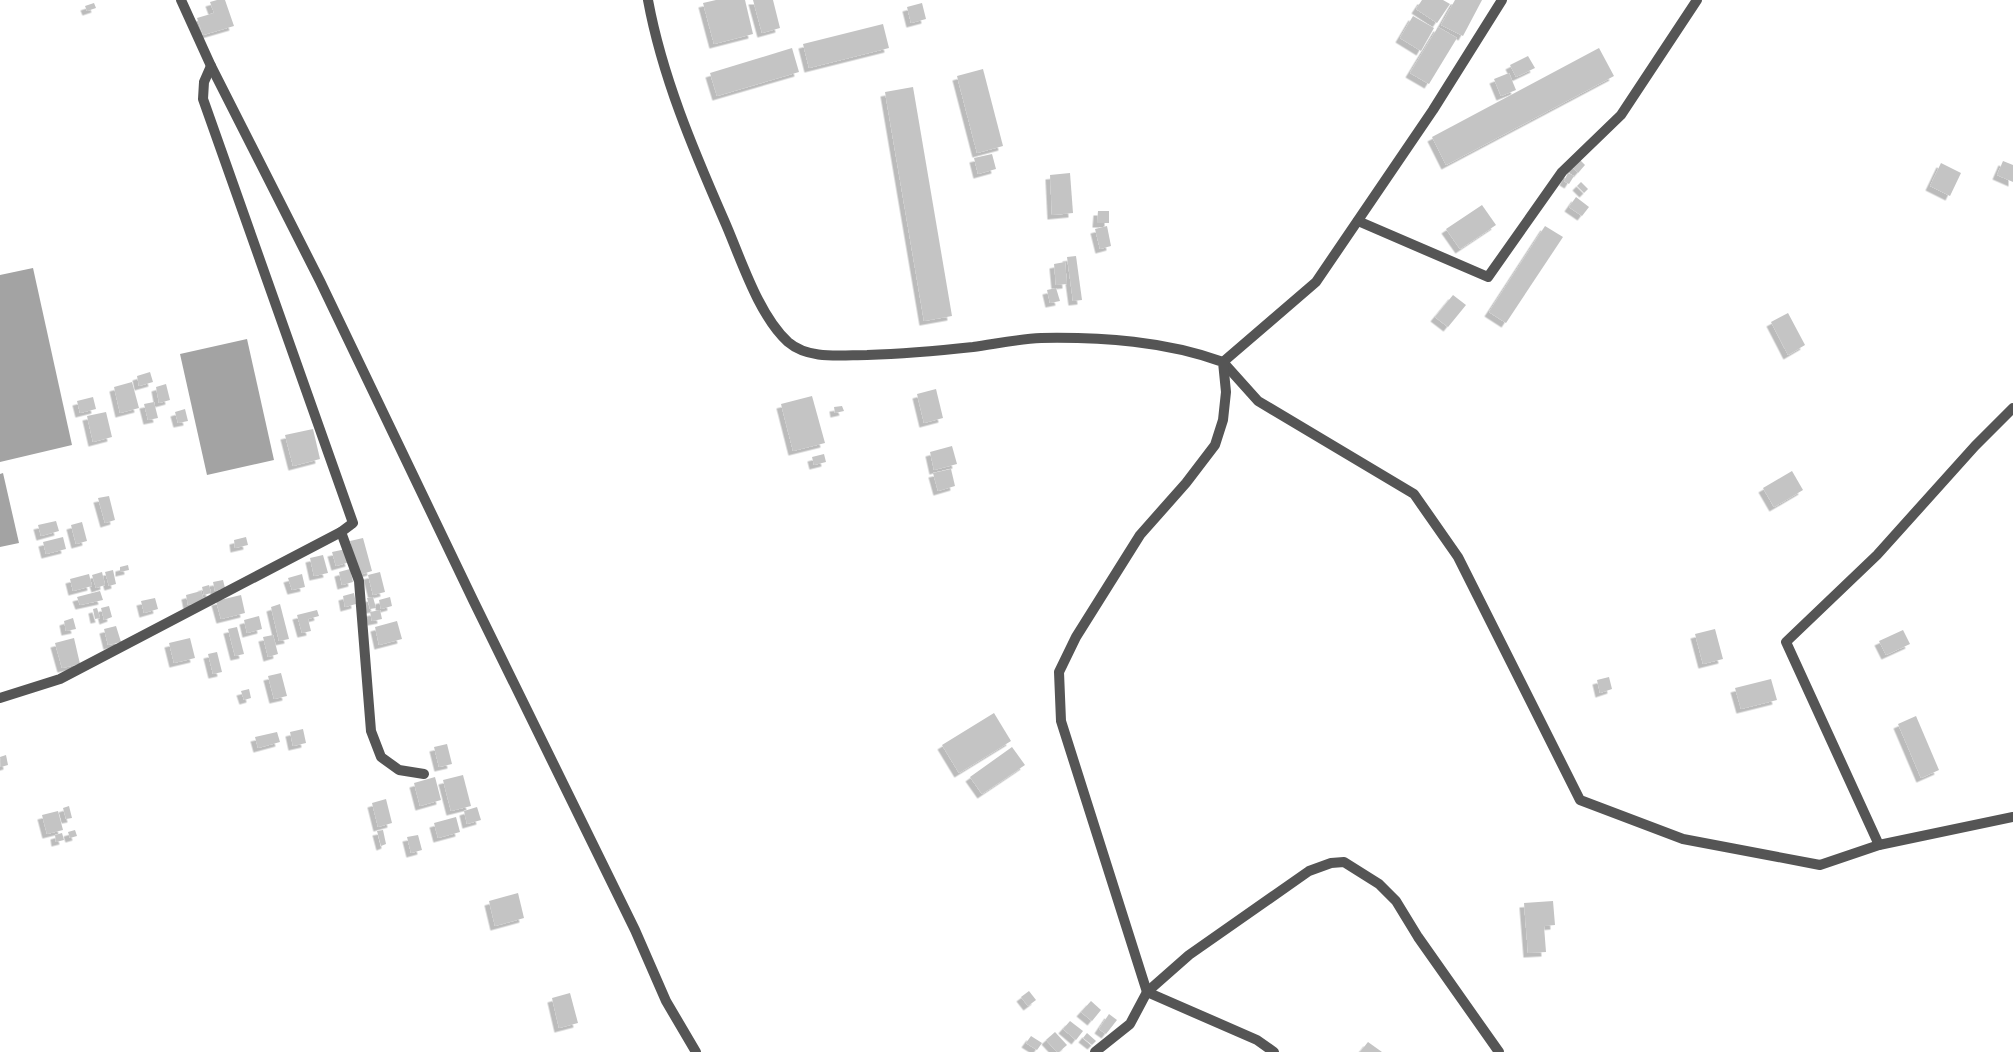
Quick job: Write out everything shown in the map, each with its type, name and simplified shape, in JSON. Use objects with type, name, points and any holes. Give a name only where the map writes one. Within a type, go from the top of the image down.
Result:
[{"type":"street","points":[[181,0],[211,66],[320,281],[474,602],[635,930],[666,1001],[696,1052]]},
{"type":"street","points":[[648,0],[651,19],[674,100],[758,299],[778,330],[804,352],[826,356],[918,353],[1039,338],[1106,339],[1182,349],[1223,362],[1258,401],[1414,494],[1458,557],[1580,800],[1682,839],[1820,865],[1879,845],[2013,817]]},
{"type":"street","points":[[1223,362],[1316,282],[1433,110],[1502,0]]},
{"type":"street","points":[[1358,221],[1488,277],[1562,172],[1621,115],[1697,0]]},
{"type":"street","points":[[0,698],[60,679],[342,532],[353,524],[203,99],[204,82],[211,66]]},
{"type":"street","points":[[1223,362],[1226,392],[1223,420],[1216,445],[1186,483],[1140,535],[1081,629],[1059,672],[1062,721],[1147,992],[1257,1040],[1274,1052]]},
{"type":"street","points":[[1879,845],[1786,642],[1877,555],[1975,446],[2013,408]]},
{"type":"street","points":[[342,532],[359,580],[371,731],[381,757],[399,770],[424,774]]},
{"type":"street","points":[[1095,1052],[1130,1024],[1147,992],[1189,955],[1309,871],[1331,863],[1344,862],[1379,884],[1396,901],[1424,946],[1499,1052]]},
{"type":"shaded area","points":[[33,268],[72,445],[0,462],[0,275]]},
{"type":"shaded area","points":[[247,339],[274,460],[207,475],[180,354]]},
{"type":"shaded area","points":[[3,473],[19,543],[0,547],[0,474]]},
{"type":"building","points":[[225,0],[234,26],[203,35],[197,18],[214,13],[210,2]]},
{"type":"building","points":[[716,0],[745,0],[753,34],[714,44],[703,3]]},
{"type":"building","points":[[753,0],[773,0],[780,28],[762,33]]},
{"type":"building","points":[[1422,0],[1443,0],[1450,4],[1437,23],[1416,9]]},
{"type":"building","points":[[1455,0],[1482,0],[1463,36],[1441,25]]},
{"type":"building","points":[[94,3],[96,8],[87,11],[85,6]]},
{"type":"building","points":[[922,3],[926,19],[911,23],[907,7]]},
{"type":"building","points":[[1413,16],[1434,28],[1421,51],[1400,38]]},
{"type":"building","points":[[883,24],[889,48],[809,68],[803,44]]},
{"type":"building","points":[[1438,27],[1457,38],[1429,84],[1410,73]]},
{"type":"building","points":[[792,48],[799,72],[717,96],[710,73]]},
{"type":"building","points":[[1599,48],[1614,76],[1446,165],[1432,137]]},
{"type":"building","points":[[1528,56],[1535,68],[1516,77],[1510,65]]},
{"type":"building","points":[[983,69],[1003,146],[977,153],[957,76]]},
{"type":"building","points":[[1509,73],[1516,90],[1501,96],[1494,79]]},
{"type":"building","points":[[913,87],[952,316],[924,321],[885,92]]},
{"type":"building","points":[[992,154],[996,169],[978,174],[974,158]]},
{"type":"building","points":[[1579,159],[1585,165],[1578,173],[1572,167]]},
{"type":"building","points":[[2003,161],[2013,165],[2013,182],[1997,175]]},
{"type":"building","points":[[1941,163],[1961,173],[1950,196],[1930,186]]},
{"type":"building","points":[[1070,173],[1073,213],[1052,215],[1050,175]]},
{"type":"building","points":[[1568,173],[1574,176],[1569,184],[1564,181]]},
{"type":"building","points":[[1581,182],[1588,189],[1584,193],[1577,186]]},
{"type":"building","points":[[1576,197],[1589,207],[1582,216],[1569,207]]},
{"type":"building","points":[[1482,205],[1496,225],[1460,249],[1446,229]]},
{"type":"building","points":[[1098,211],[1109,211],[1109,223],[1097,223]]},
{"type":"building","points":[[1107,226],[1111,246],[1100,249],[1095,229]]},
{"type":"building","points":[[1545,226],[1563,237],[1506,323],[1489,312]]},
{"type":"building","points":[[1076,256],[1082,300],[1073,301],[1067,257]]},
{"type":"building","points":[[1065,262],[1067,284],[1056,285],[1054,264]]},
{"type":"building","points":[[1056,288],[1060,301],[1050,303],[1047,290]]},
{"type":"building","points":[[1453,295],[1466,305],[1448,327],[1435,317]]},
{"type":"building","points":[[1788,313],[1805,345],[1788,355],[1771,322]]},
{"type":"building","points":[[150,372],[153,382],[139,386],[137,376]]},
{"type":"building","points":[[132,382],[139,408],[120,413],[114,387]]},
{"type":"building","points":[[166,384],[170,400],[159,403],[156,387]]},
{"type":"building","points":[[936,389],[943,418],[924,423],[917,394]]},
{"type":"building","points":[[812,396],[825,443],[793,451],[781,404]]},
{"type":"building","points":[[93,397],[96,409],[80,413],[77,401]]},
{"type":"building","points":[[154,402],[158,418],[148,420],[144,404]]},
{"type":"building","points":[[842,406],[844,411],[835,413],[834,407]]},
{"type":"building","points":[[185,409],[188,421],[178,423],[175,412]]},
{"type":"building","points":[[106,412],[112,437],[93,442],[87,416]]},
{"type":"building","points":[[313,429],[320,459],[293,466],[285,435]]},
{"type":"building","points":[[952,446],[957,464],[934,470],[930,452]]},
{"type":"building","points":[[824,454],[826,462],[814,465],[812,457]]},
{"type":"building","points":[[951,469],[955,486],[938,491],[933,473]]},
{"type":"building","points":[[1792,471],[1803,490],[1774,507],[1763,488]]},
{"type":"building","points":[[109,496],[115,520],[105,523],[98,498]]},
{"type":"building","points":[[56,521],[59,531],[41,536],[38,525]]},
{"type":"building","points":[[82,522],[87,541],[76,544],[71,525]]},
{"type":"building","points":[[63,537],[66,549],[46,554],[43,542]]},
{"type":"building","points":[[246,537],[248,545],[235,548],[234,540]]},
{"type":"building","points":[[363,538],[372,571],[359,575],[350,541]]},
{"type":"building","points":[[346,549],[350,562],[336,566],[332,552]]},
{"type":"building","points":[[323,555],[328,573],[314,576],[310,558]]},
{"type":"building","points":[[128,565],[129,570],[120,572],[120,567]]},
{"type":"building","points":[[350,569],[353,582],[342,585],[339,572]]},
{"type":"building","points":[[113,570],[116,584],[109,586],[105,572]]},
{"type":"building","points":[[102,572],[105,585],[96,588],[92,575]]},
{"type":"building","points":[[380,572],[385,592],[373,595],[368,575]]},
{"type":"building","points":[[89,574],[92,586],[73,591],[70,579]]},
{"type":"building","points":[[302,574],[305,587],[292,590],[288,578]]},
{"type":"building","points":[[223,580],[225,588],[215,591],[213,582]]},
{"type":"building","points":[[209,585],[211,593],[204,595],[202,587]]},
{"type":"building","points":[[100,591],[103,600],[80,605],[77,597]]},
{"type":"building","points":[[201,591],[204,601],[188,605],[186,595]]},
{"type":"building","points":[[354,593],[356,604],[345,607],[343,596]]},
{"type":"building","points":[[241,595],[245,613],[221,619],[216,601]]},
{"type":"building","points":[[373,597],[376,608],[370,609],[367,598]]},
{"type":"building","points":[[390,597],[392,606],[381,609],[379,600]]},
{"type":"building","points":[[155,598],[158,609],[144,613],[141,601]]},
{"type":"building","points":[[280,604],[289,639],[279,641],[271,607]]},
{"type":"building","points":[[109,606],[112,617],[104,620],[101,608]]},
{"type":"building","points":[[97,608],[100,618],[95,619],[93,609]]},
{"type":"building","points":[[317,610],[319,616],[308,619],[311,631],[302,633],[297,615]]},
{"type":"building","points":[[380,610],[382,619],[372,621],[370,612]]},
{"type":"building","points":[[259,616],[262,629],[247,633],[244,620]]},
{"type":"building","points":[[73,618],[76,629],[66,631],[64,621]]},
{"type":"building","points":[[397,621],[402,639],[379,645],[375,627]]},
{"type":"building","points":[[116,626],[121,642],[108,645],[104,629]]},
{"type":"building","points":[[237,627],[244,654],[235,656],[228,629]]},
{"type":"building","points":[[1715,629],[1723,659],[1703,664],[1695,634]]},
{"type":"building","points":[[1903,630],[1910,644],[1886,655],[1879,641]]},
{"type":"building","points":[[273,635],[278,654],[268,657],[263,637]]},
{"type":"building","points":[[74,638],[80,664],[62,668],[55,643]]},
{"type":"building","points":[[190,638],[195,658],[174,663],[169,643]]},
{"type":"building","points":[[217,652],[222,672],[213,674],[208,654]]},
{"type":"building","points":[[281,673],[287,696],[274,699],[268,676]]},
{"type":"building","points":[[1609,677],[1612,689],[1600,693],[1597,680]]},
{"type":"building","points":[[1771,679],[1777,700],[1741,709],[1735,688]]},
{"type":"building","points":[[249,689],[251,698],[244,700],[241,691]]},
{"type":"building","points":[[994,713],[1011,741],[959,773],[942,745]]},
{"type":"building","points":[[1916,716],[1939,770],[1921,778],[1898,724]]},
{"type":"building","points":[[303,729],[306,743],[293,746],[290,732]]},
{"type":"building","points":[[277,732],[280,742],[258,748],[255,737]]},
{"type":"building","points":[[447,744],[452,764],[439,767],[434,747]]},
{"type":"building","points":[[1012,747],[1025,765],[982,794],[970,777]]},
{"type":"building","points":[[6,755],[8,765],[1,767],[0,757]]},
{"type":"building","points":[[463,775],[471,806],[451,811],[443,780]]},
{"type":"building","points":[[435,777],[441,800],[420,806],[414,783]]},
{"type":"building","points":[[386,799],[392,823],[378,827],[372,803]]},
{"type":"building","points":[[69,806],[72,818],[66,819],[63,808]]},
{"type":"building","points":[[477,807],[481,820],[467,824],[464,811]]},
{"type":"building","points":[[58,811],[63,830],[47,834],[42,815]]},
{"type":"building","points":[[456,817],[460,832],[438,838],[434,823]]},
{"type":"building","points":[[75,830],[77,836],[70,838],[68,832]]},
{"type":"building","points":[[383,830],[386,844],[381,846],[377,831]]},
{"type":"building","points":[[62,833],[64,840],[56,842],[55,835]]},
{"type":"building","points":[[418,835],[422,850],[411,853],[407,837]]},
{"type":"building","points":[[518,893],[524,918],[495,926],[489,901]]},
{"type":"building","points":[[1553,901],[1555,925],[1544,926],[1546,952],[1528,953],[1524,903]]},
{"type":"building","points":[[1029,991],[1036,1000],[1028,1006],[1021,997]]},
{"type":"building","points":[[570,993],[578,1023],[559,1028],[552,998]]},
{"type":"building","points":[[1091,1001],[1101,1010],[1092,1021],[1081,1012]]},
{"type":"building","points":[[1109,1014],[1117,1020],[1106,1034],[1099,1029]]},
{"type":"building","points":[[1070,1021],[1083,1031],[1076,1040],[1063,1029]]},
{"type":"building","points":[[1055,1032],[1067,1045],[1059,1052],[1046,1040]]},
{"type":"building","points":[[1087,1033],[1096,1041],[1092,1045],[1083,1038]]},
{"type":"building","points":[[1031,1036],[1042,1043],[1037,1050],[1026,1043]]},
{"type":"building","points":[[1368,1042],[1382,1052],[1360,1052]]}]
